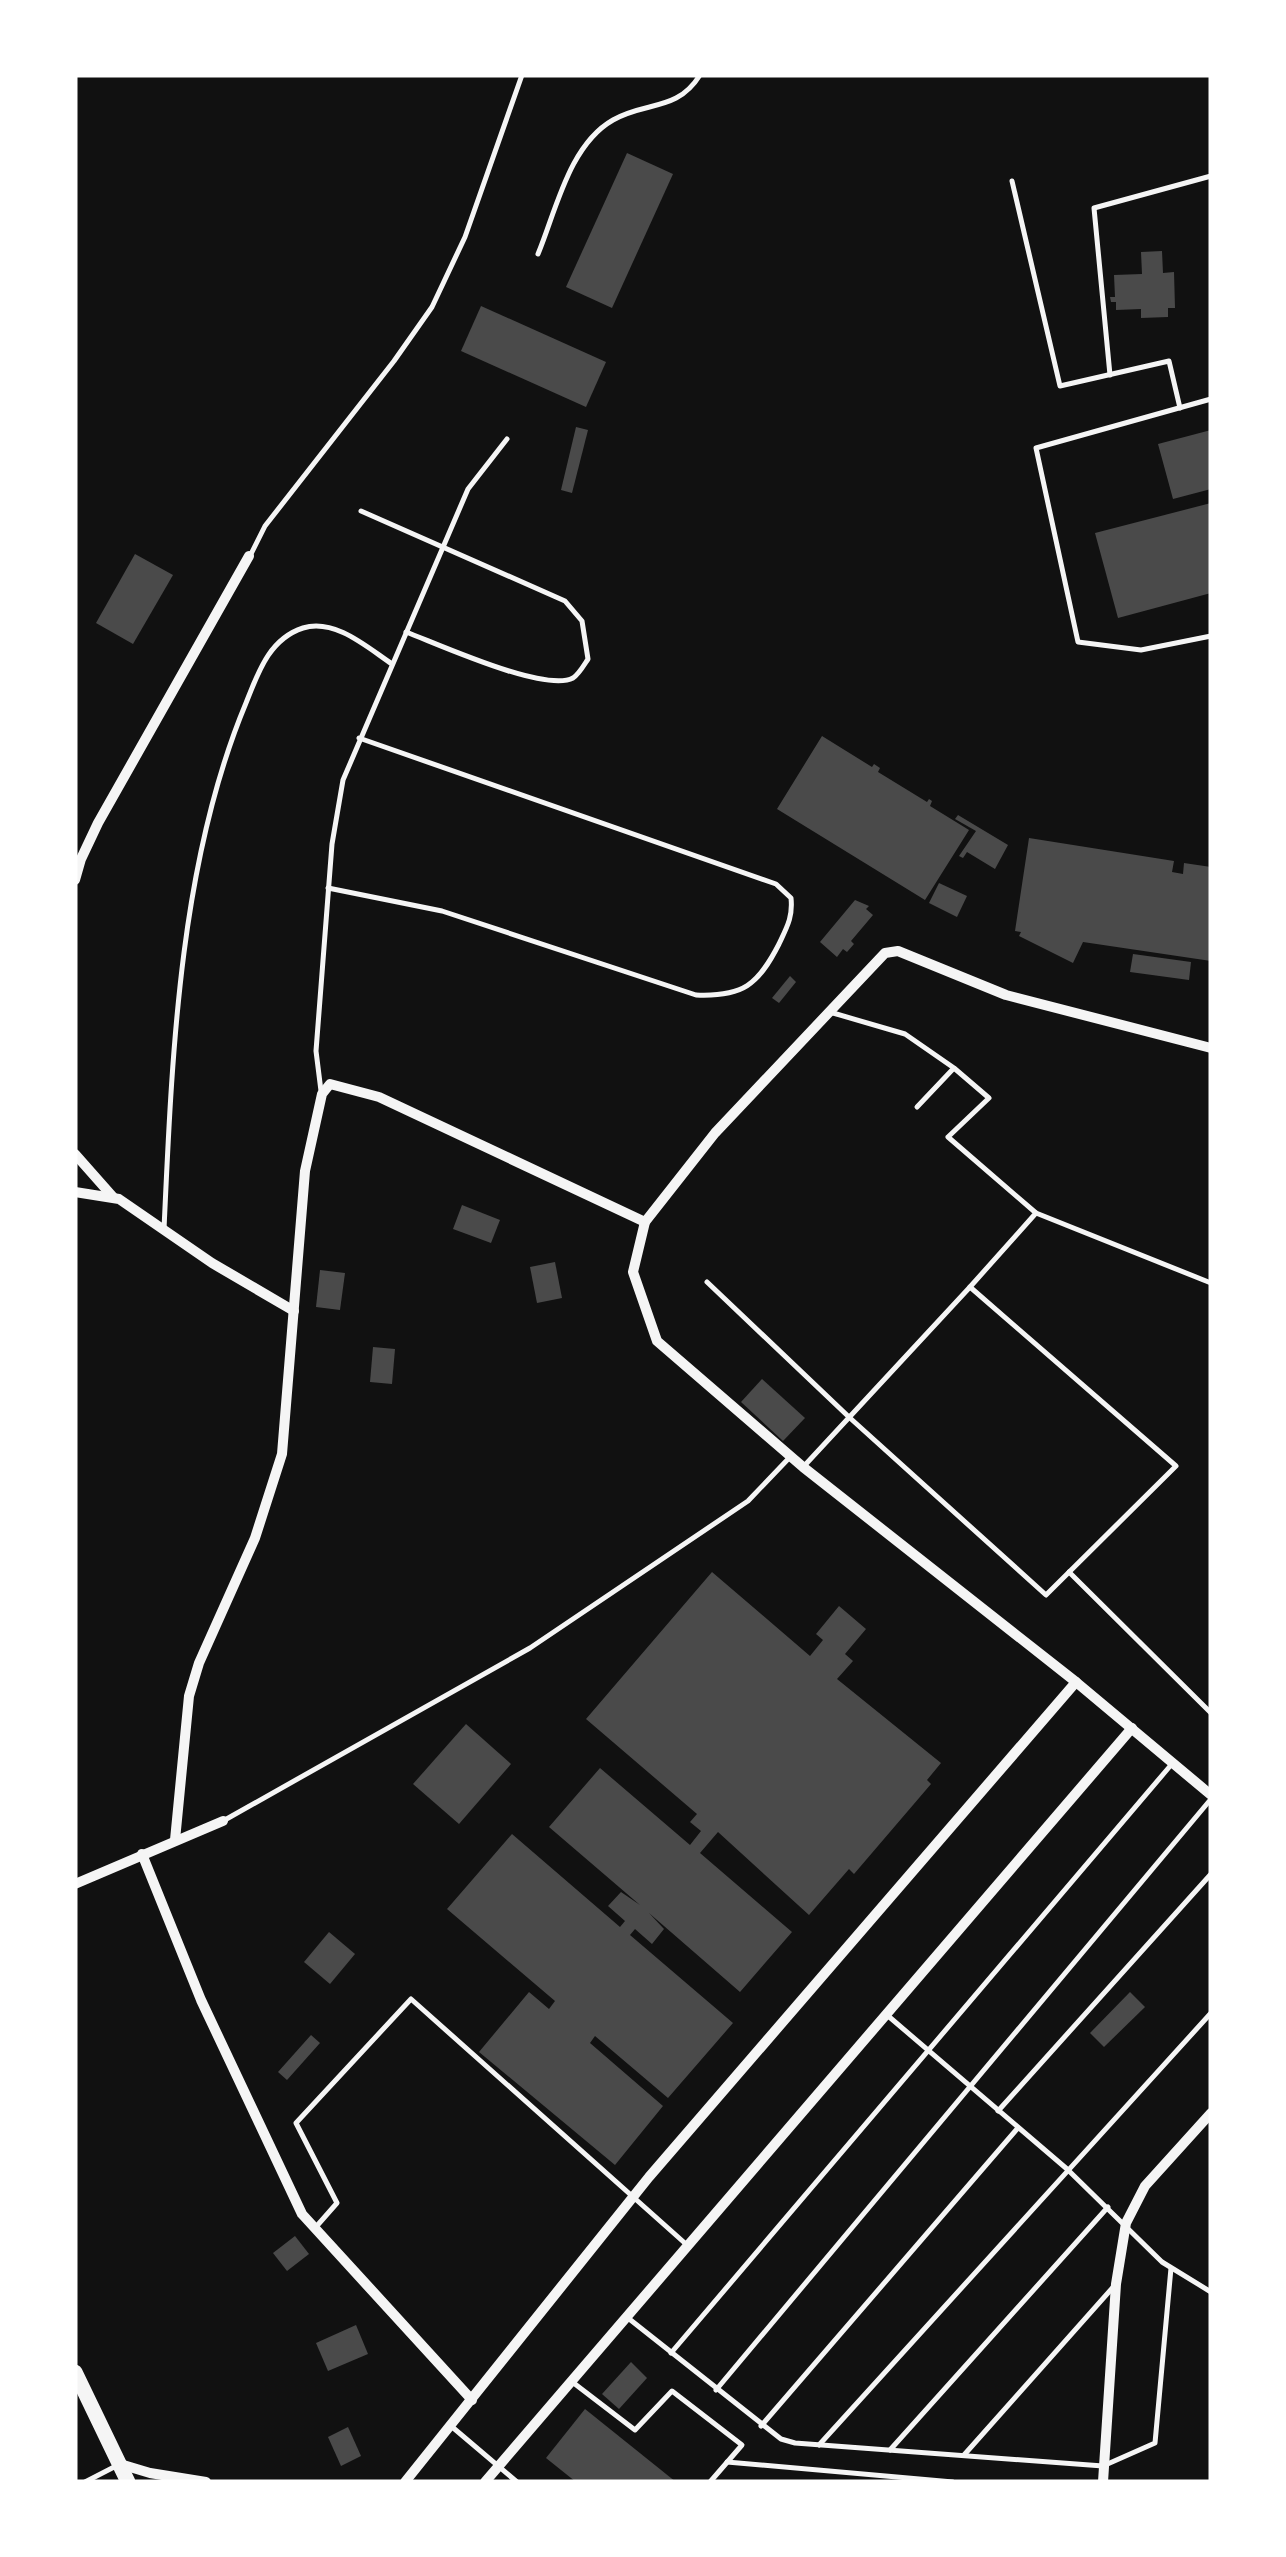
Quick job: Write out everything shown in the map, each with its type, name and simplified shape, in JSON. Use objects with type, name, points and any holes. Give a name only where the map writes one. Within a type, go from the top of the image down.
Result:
[{"type":"main road","points":[[75,2372],[128,2482]]},
{"type":"street","points":[[75,880],[98,823],[249,556]]},
{"type":"street","points":[[1211,1048],[1006,995],[898,951],[884,953],[715,1133],[645,1222],[632,1272],[657,1341],[803,1467],[1076,1682],[1211,1797]]},
{"type":"street","points":[[175,1840],[189,1696],[198,1662],[254,1538],[280,1465],[305,1171],[322,1094],[330,1084],[379,1097],[645,1222]]},
{"type":"street","points":[[75,1154],[113,1197],[212,1263],[294,1311]]},
{"type":"street","points":[[75,1192],[113,1197]]},
{"type":"street","points":[[405,2482],[648,2177],[1076,1682]]},
{"type":"street","points":[[484,2482],[1132,1728]]},
{"type":"street","points":[[75,1884],[223,1820]]},
{"type":"street","points":[[142,1854],[200,2000],[302,2214],[472,2400]]},
{"type":"street","points":[[1103,2482],[1116,2284],[1126,2223],[1145,2186],[1211,2113]]},
{"type":"street","points":[[120,2464],[206,2482]]},
{"type":"lane","points":[[249,556],[265,526],[432,307],[465,237],[522,75]]},
{"type":"lane","points":[[538,254],[584,145],[613,120],[678,100],[700,75]]},
{"type":"lane","points":[[1110,375],[1094,208],[1211,176]]},
{"type":"lane","points":[[1012,182],[1060,386],[1169,361],[1180,408]]},
{"type":"lane","points":[[1211,399],[1036,448],[1078,642],[1141,650],[1211,636]]},
{"type":"lane","points":[[322,1094],[316,1051],[332,844],[343,780],[468,489],[507,440]]},
{"type":"lane","points":[[361,511],[565,601],[582,621],[588,659],[576,677],[557,682],[520,674],[406,632]]},
{"type":"lane","points":[[164,1229],[174,1036],[205,824],[228,745],[265,658],[287,635],[307,626],[332,628],[392,664]]},
{"type":"lane","points":[[328,888],[442,911],[696,995],[722,996],[744,988],[764,973],[793,916],[791,898],[776,884],[359,738]]},
{"type":"lane","points":[[830,1012],[906,1034],[989,1098],[948,1137],[1036,1213],[1211,1283]]},
{"type":"lane","points":[[917,1107],[954,1068]]},
{"type":"lane","points":[[803,1467],[1036,1213]]},
{"type":"lane","points":[[707,1282],[1046,1595],[1176,1466],[970,1287]]},
{"type":"lane","points":[[223,1820],[530,1648],[748,1501],[791,1456]]},
{"type":"lane","points":[[1069,1572],[1211,1713]]},
{"type":"lane","points":[[670,2353],[1173,1763]]},
{"type":"lane","points":[[716,2390],[1211,1797]]},
{"type":"lane","points":[[998,2112],[1211,1874]]},
{"type":"lane","points":[[315,2228],[337,2203],[296,2124],[411,1999],[688,2246]]},
{"type":"lane","points":[[819,2445],[1211,2013]]},
{"type":"lane","points":[[887,2014],[1067,2169],[1171,2268],[1211,2292]]},
{"type":"lane","points":[[762,2426],[1018,2129]]},
{"type":"lane","points":[[890,2450],[1108,2206]]},
{"type":"lane","points":[[626,2316],[781,2439],[1104,2466],[1155,2443],[1171,2268]]},
{"type":"lane","points":[[964,2456],[1116,2284]]},
{"type":"lane","points":[[570,2380],[634,2430],[672,2392],[742,2446],[710,2482]]},
{"type":"lane","points":[[451,2426],[517,2482]]},
{"type":"lane","points":[[727,2462],[953,2482]]},
{"type":"lane","points":[[85,2482],[120,2464]]},
{"type":"building","points":[[627,153],[673,174],[612,308],[566,287]]},
{"type":"building","points":[[1162,251],[1163,273],[1174,272],[1175,308],[1168,308],[1168,317],[1141,318],[1141,309],[1116,310],[1116,302],[1111,302],[1110,297],[1115,297],[1114,275],[1142,274],[1141,252]]},
{"type":"building","points":[[481,306],[606,362],[586,407],[461,351]]},
{"type":"building","points":[[576,427],[588,430],[572,493],[561,490]]},
{"type":"building","points":[[1211,430],[1211,489],[1173,499],[1158,444]]},
{"type":"building","points":[[1211,503],[1211,593],[1118,618],[1095,533]]},
{"type":"building","points":[[135,554],[173,575],[133,644],[96,623]]},
{"type":"building","points":[[822,736],[872,767],[874,764],[880,768],[878,772],[927,802],[929,799],[930,806],[969,830],[925,900],[777,809]]},
{"type":"building","points":[[958,815],[1008,845],[995,869],[967,852],[963,858],[959,856],[976,831],[955,819]]},
{"type":"building","points":[[1029,838],[1174,861],[1172,872],[1183,874],[1184,863],[1211,867],[1211,961],[1083,942],[1073,963],[1019,936],[1021,932],[1015,931]]},
{"type":"building","points":[[939,883],[967,896],[957,917],[929,903]]},
{"type":"building","points":[[855,900],[869,906],[866,909],[873,915],[851,941],[854,944],[837,957],[820,942]]},
{"type":"building","points":[[1133,954],[1191,962],[1189,980],[1130,972]]},
{"type":"building","points":[[790,976],[796,982],[779,1003],[772,998]]},
{"type":"building","points":[[462,1205],[500,1220],[491,1243],[453,1229]]},
{"type":"building","points":[[555,1262],[562,1298],[537,1303],[530,1267]]},
{"type":"building","points":[[320,1270],[345,1273],[340,1310],[316,1307]]},
{"type":"building","points":[[373,1347],[395,1349],[392,1384],[370,1382]]},
{"type":"building","points":[[762,1379],[805,1418],[783,1441],[741,1402]]},
{"type":"building","points":[[712,1572],[810,1656],[823,1640],[816,1634],[839,1606],[866,1629],[845,1654],[853,1661],[837,1679],[941,1763],[927,1780],[931,1784],[854,1874],[849,1869],[809,1915],[718,1832],[700,1853],[792,1932],[740,1992],[649,1913],[664,1929],[652,1944],[635,1929],[630,1935],[733,2023],[668,2098],[595,2036],[590,2043],[663,2106],[615,2165],[479,2052],[529,1992],[549,2009],[555,2001],[447,1909],[512,1834],[620,1927],[625,1921],[608,1906],[621,1892],[640,1905],[549,1827],[600,1768],[690,1845],[701,1831],[690,1822],[697,1814],[586,1719]]},
{"type":"building","points":[[466,1724],[511,1764],[459,1824],[413,1784]]},
{"type":"building","points":[[329,1932],[355,1954],[330,1984],[304,1962]]},
{"type":"building","points":[[1130,1992],[1145,2007],[1104,2047],[1090,2033]]},
{"type":"building","points":[[311,2035],[320,2043],[287,2080],[278,2072]]},
{"type":"building","points":[[295,2236],[309,2254],[287,2271],[273,2253]]},
{"type":"building","points":[[356,2325],[368,2354],[328,2371],[316,2343]]},
{"type":"building","points":[[631,2362],[647,2378],[619,2409],[602,2394]]},
{"type":"building","points":[[585,2409],[676,2482],[576,2482],[546,2458]]},
{"type":"building","points":[[348,2427],[361,2456],[341,2466],[328,2437]]}]
